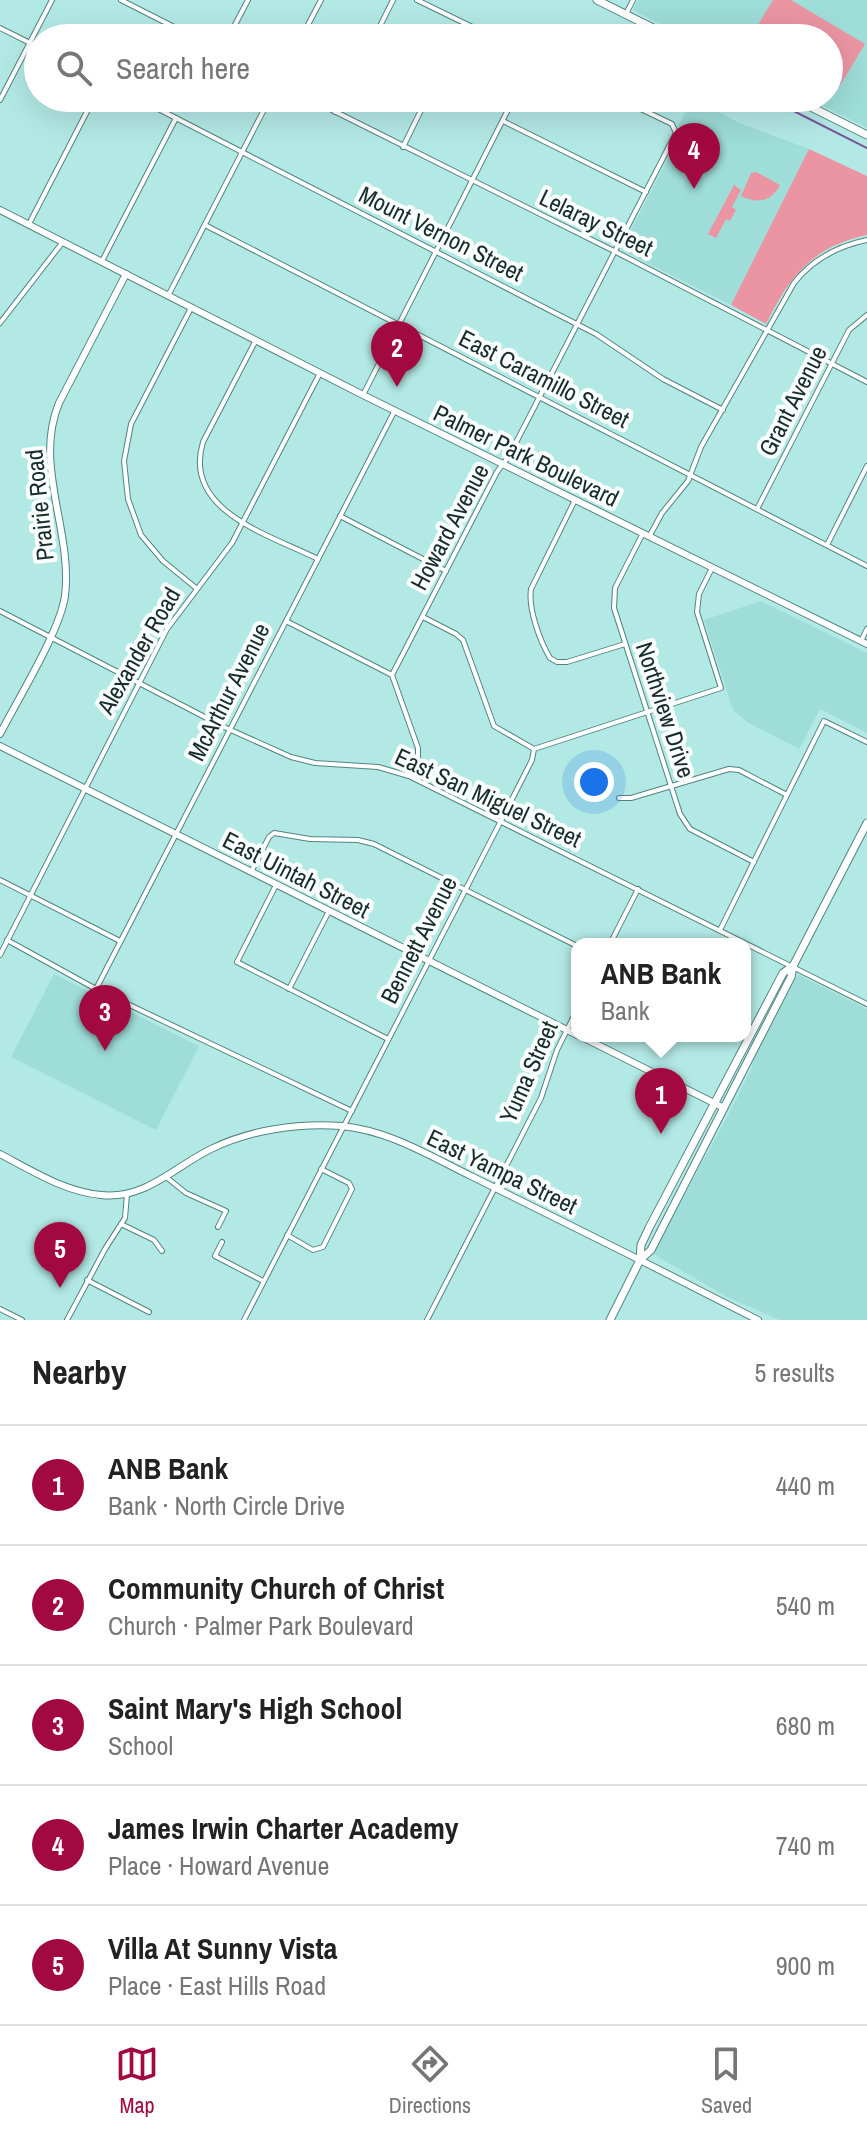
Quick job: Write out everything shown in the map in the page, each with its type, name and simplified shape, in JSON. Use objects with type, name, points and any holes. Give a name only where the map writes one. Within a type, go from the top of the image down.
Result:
[{"type":"main road","points":[[597,0],[646,24]]},
{"type":"main road","points":[[821,112],[867,135]]},
{"type":"main road","name":"Palmer Park Boulevard","points":[[0,210],[363,395],[864,643]]},
{"type":"main road","name":"Prairie Road","points":[[0,734],[61,611],[66,576],[49,456],[51,429],[59,403],[126,274]]},
{"type":"main road","name":"East Uintah Street","points":[[0,746],[571,1032]]},
{"type":"main road","points":[[610,1320],[640,1260],[651,1250],[720,1106],[791,977],[793,966],[867,823]]},
{"type":"main road","name":"East Uintah Street","points":[[592,1042],[720,1106]]},
{"type":"main road","name":"East Yampa Street","points":[[127,1194],[166,1177],[204,1153],[247,1136],[291,1127],[344,1126],[401,1142],[758,1320]]},
{"type":"main road","points":[[0,1154],[75,1190],[100,1195],[127,1194]]},
{"type":"street","points":[[40,24],[52,0]]},
{"type":"street","points":[[121,0],[168,24]]},
{"type":"street","points":[[235,24],[248,0]]},
{"type":"street","points":[[308,24],[321,0]]},
{"type":"street","points":[[381,24],[393,0]]},
{"type":"street","points":[[417,0],[466,24]]},
{"type":"street","points":[[626,14],[633,0]]},
{"type":"street","points":[[0,28],[24,40]]},
{"type":"street","points":[[0,100],[24,54]]},
{"type":"street","points":[[28,224],[87,112]]},
{"type":"street","name":"Mount Vernon Street","points":[[164,112],[596,334],[663,379],[723,410]]},
{"type":"street","points":[[168,296],[263,112]]},
{"type":"street","name":"Lelaray Street","points":[[335,112],[867,382]]},
{"type":"street","points":[[403,147],[420,112]]},
{"type":"street","points":[[363,395],[507,112]]},
{"type":"street","name":"Howard Avenue","points":[[392,675],[616,252],[675,130],[672,124],[647,112]]},
{"type":"street","points":[[102,262],[176,118]]},
{"type":"street","points":[[503,121],[646,192]]},
{"type":"street","name":"East Caramillo Street","points":[[205,225],[867,566]]},
{"type":"street","name":"Northview Drive","points":[[754,862],[690,829],[682,819],[614,608],[614,595],[646,535],[676,498],[690,474],[701,447],[789,291],[807,269],[834,251],[867,240]]},
{"type":"street","points":[[0,323],[63,241]]},
{"type":"street","points":[[191,307],[131,424],[124,461],[128,499],[141,535],[163,561],[196,588]]},
{"type":"street","name":"Grant Avenue","points":[[757,509],[849,330],[867,315]]},
{"type":"street","points":[[256,340],[206,435],[200,460],[204,485],[212,499],[227,512],[318,559]]},
{"type":"street","name":"Alexander Road","points":[[0,955],[167,629],[232,543],[320,373]]},
{"type":"street","name":"McArthur Avenue","points":[[96,989],[395,411]]},
{"type":"street","points":[[827,545],[867,466]]},
{"type":"street","points":[[575,500],[531,589],[531,603],[544,646],[550,658],[562,663],[625,644]]},
{"type":"street","points":[[340,516],[446,571]]},
{"type":"street","points":[[423,617],[463,640],[494,726],[534,749],[721,688],[697,612],[699,594],[712,568]]},
{"type":"street","name":"East San Miguel Street","points":[[0,611],[298,760],[370,765],[409,776],[736,938]]},
{"type":"street","points":[[286,621],[392,675],[418,748],[418,757],[409,776]]},
{"type":"street","points":[[864,643],[867,629]]},
{"type":"street","points":[[720,930],[824,721],[867,742]]},
{"type":"street","name":"Bennett Avenue","points":[[244,1320],[532,760],[534,749]]},
{"type":"street","points":[[619,798],[631,798],[718,771],[739,770],[787,795]]},
{"type":"street","points":[[251,872],[269,837],[278,833],[310,839],[369,842],[571,943]]},
{"type":"street","points":[[0,880],[120,941]]},
{"type":"street","points":[[276,885],[237,962],[388,1039]]},
{"type":"street","points":[[613,938],[638,889]]},
{"type":"street","points":[[289,989],[329,911]]},
{"type":"street","points":[[7,940],[96,989],[352,1111]]},
{"type":"street","name":"East San Miguel Street","points":[[751,945],[866,1001]]},
{"type":"street","name":"Yuma Street","points":[[427,1320],[545,1091],[557,1050],[571,1022]]},
{"type":"street","points":[[219,1060],[223,1050]]},
{"type":"street","points":[[287,1235],[313,1250],[323,1247],[352,1189],[349,1183],[321,1169]]},
{"type":"street","points":[[166,1177],[186,1193],[226,1211],[218,1227]]},
{"type":"street","points":[[67,1320],[126,1214],[127,1194]]},
{"type":"street","points":[[121,1224],[154,1240],[162,1251]]},
{"type":"street","points":[[222,1242],[215,1256],[263,1281]]},
{"type":"street","points":[[87,1280],[149,1312]]},
{"type":"street","points":[[0,1309],[22,1320]]},
{"type":"shaded area","points":[[638,0],[867,0],[867,128],[835,112],[843,112],[843,24],[660,24],[633,10]]},
{"type":"shaded area","points":[[773,0],[791,0],[831,24],[759,24]]},
{"type":"shaded area","points":[[843,31],[865,44],[843,80]]},
{"type":"shaded area","points":[[686,112],[719,112],[737,122],[809,149],[731,305],[623,251],[622,247],[679,137],[679,124]]},
{"type":"shaded area","points":[[809,149],[867,176],[867,235],[831,247],[805,266],[784,292],[766,324],[731,305]]},
{"type":"shaded area","points":[[756,172],[780,185],[764,200],[741,196],[751,173]]},
{"type":"shaded area","points":[[734,185],[741,190],[732,207],[736,210],[730,221],[726,219],[716,238],[708,234]]},
{"type":"shaded area","points":[[761,601],[867,653],[867,733],[820,709],[799,749],[747,722],[733,710],[704,620]]},
{"type":"shaded area","points":[[54,974],[199,1046],[156,1130],[11,1057]]},
{"type":"shaded area","points":[[799,975],[867,1009],[867,1320],[780,1320],[727,1297],[655,1255],[728,1115],[795,976]]},
{"type":"waterway","points":[[796,112],[867,148]]},
{"type":"place","name":"James Irwin Charter Academy","points":[[694,189]]},
{"type":"place","name":"Community Church of Christ","points":[[397,387]]},
{"type":"place","name":"Saint Mary's High School","points":[[105,1051]]},
{"type":"place","name":"ANB Bank","points":[[661,1134]]},
{"type":"place","name":"Villa At Sunny Vista","points":[[60,1288]]}]
